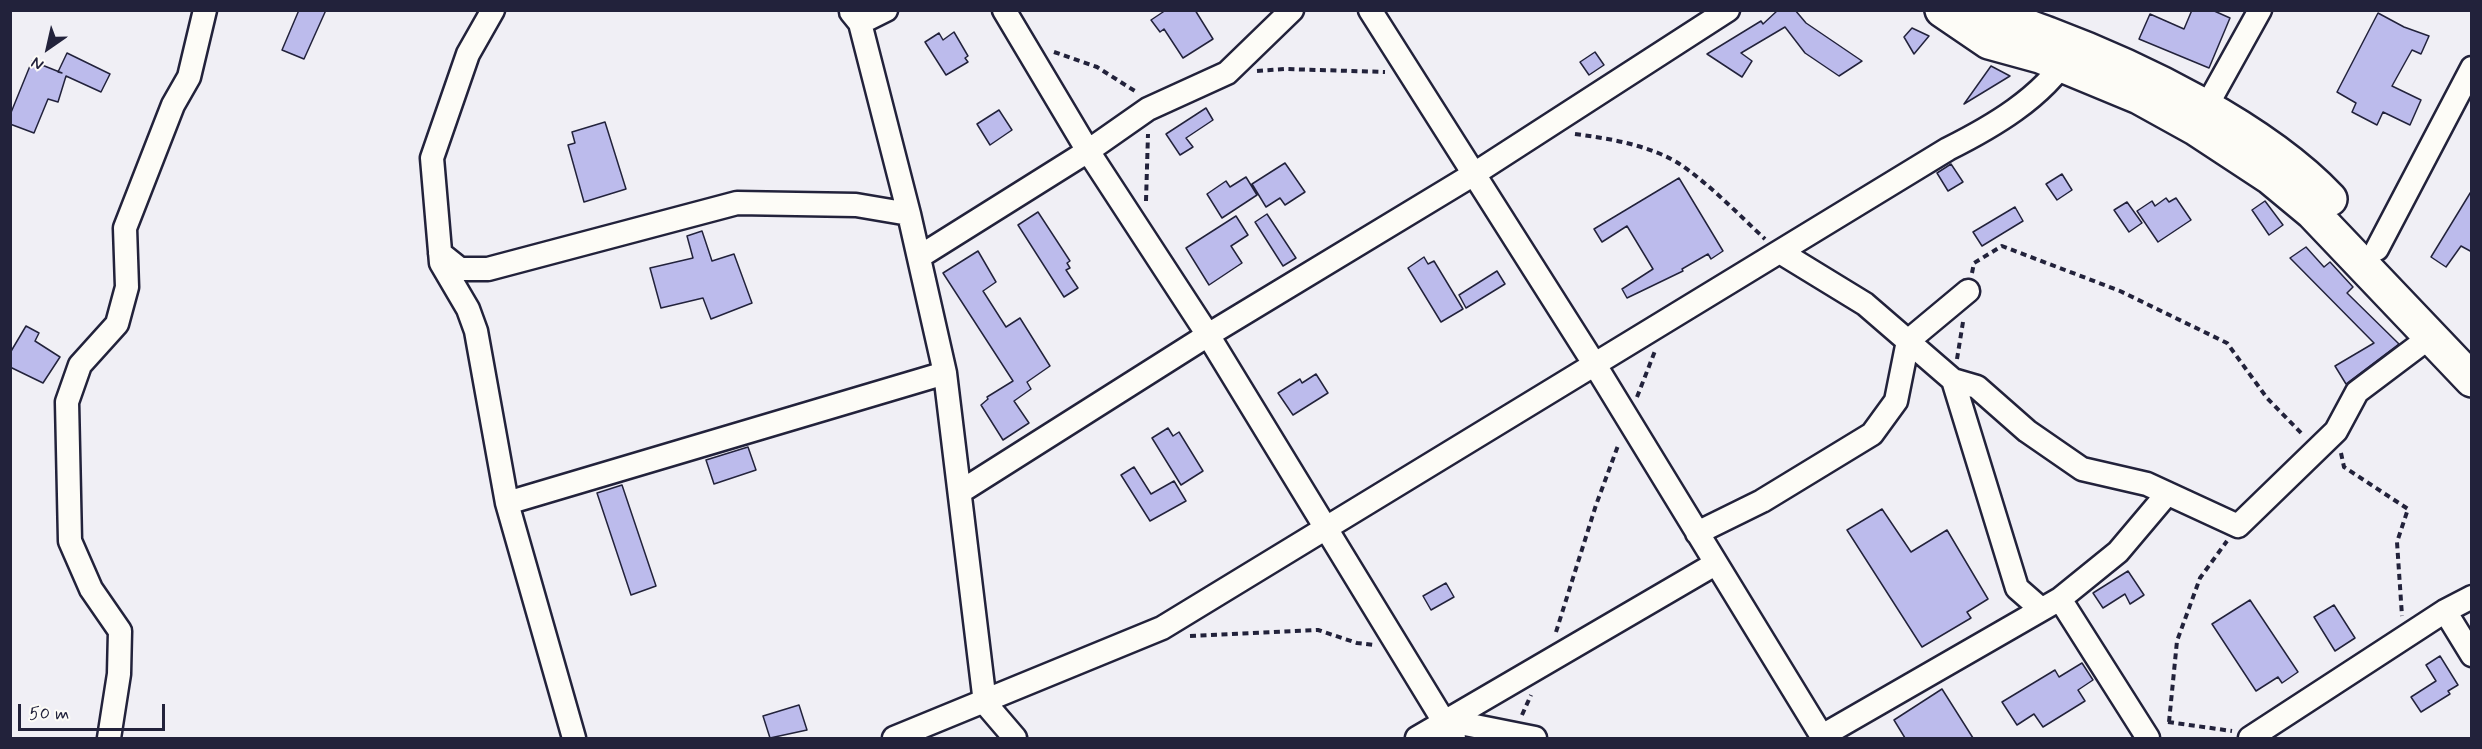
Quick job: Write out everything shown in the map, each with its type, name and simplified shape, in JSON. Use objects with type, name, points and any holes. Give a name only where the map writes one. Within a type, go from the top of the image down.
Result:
[{"type":"highway","points":[[1942,10],[1989,42],[2070,54]]},
{"type":"highway","points":[[1980,10],[2023,17],[2070,54],[2204,116],[2255,136],[2286,159],[2326,195],[2472,352]]},
{"type":"highway","points":[[2204,116],[2271,178],[2312,212],[2472,380]]},
{"type":"street","points":[[109,738],[119,674],[120,631],[91,589],[70,541],[67,402],[80,365],[117,324],[127,287],[124,228],[173,105],[189,77],[205,10]]},
{"type":"street","points":[[493,10],[468,54],[432,158],[441,263],[468,309],[476,331],[507,503],[574,738]]},
{"type":"street","points":[[886,10],[854,15],[909,214],[945,373],[985,703],[1015,738]]},
{"type":"street","points":[[1004,10],[1088,151],[1208,334],[1449,729]]},
{"type":"street","points":[[919,257],[1088,151],[1149,109],[1227,73],[1292,10]]},
{"type":"street","points":[[1370,10],[1595,364],[1822,737],[2050,604],[2118,552],[2167,494]]},
{"type":"street","points":[[960,492],[1208,334],[1474,174],[1728,10]]},
{"type":"street","points":[[2204,116],[2260,10]]},
{"type":"street","points":[[894,738],[985,703],[1162,628],[1324,527],[1947,149],[1988,129],[2042,86],[2070,54]]},
{"type":"street","points":[[2377,249],[2472,68]]},
{"type":"street","points":[[440,253],[460,269],[488,268],[737,203],[856,205],[909,214]]},
{"type":"street","points":[[1780,252],[1865,304],[1953,380],[1977,387],[2027,430],[2082,469],[2147,484],[2238,526],[2336,430],[2357,392],[2430,337]]},
{"type":"street","points":[[1697,533],[1762,501],[1872,434],[1896,401],[1908,341],[1968,291]]},
{"type":"street","points":[[507,503],[945,373]]},
{"type":"street","points":[[1953,380],[2017,588],[2050,604],[2143,731]]},
{"type":"street","points":[[1417,738],[1449,729],[1544,663],[1715,564]]},
{"type":"street","points":[[2253,736],[2445,611],[2472,597]]},
{"type":"street","points":[[2445,611],[2472,655]]},
{"type":"street","points":[[1449,729],[1525,736]]},
{"type":"path","points":[[1227,73],[1285,69],[1410,72]]},
{"type":"path","points":[[1541,131],[1618,139],[1667,156],[1710,189],[1780,252]]},
{"type":"path","points":[[1953,380],[1974,263],[2002,246],[2120,291],[2227,343],[2267,398],[2317,450]]},
{"type":"path","points":[[1525,736],[1544,663],[1570,594],[1596,505],[1668,320]]},
{"type":"path","points":[[2336,430],[2344,467],[2408,509],[2397,542],[2404,638]]},
{"type":"path","points":[[2169,722],[2177,640],[2200,578],[2238,526]]},
{"type":"path","points":[[1162,628],[1191,636],[1318,630],[1357,643],[1399,648]]},
{"type":"path","points":[[2143,731],[2169,722],[2253,736]]},
{"type":"building","points":[[299,10],[326,10],[304,59],[282,50]]},
{"type":"building","points":[[1166,10],[1195,10],[1213,39],[1183,58],[1164,29],[1160,32],[1151,20]]},
{"type":"building","points":[[1778,10],[1795,10],[1806,23],[1862,61],[1839,76],[1805,53],[1785,27],[1741,53],[1752,61],[1742,77],[1707,54],[1761,21],[1763,24]]},
{"type":"building","points":[[2192,10],[2212,10],[2230,18],[2209,68],[2139,39],[2150,14],[2184,29]]},
{"type":"building","points":[[2378,13],[2404,27],[2429,36],[2421,54],[2412,50],[2392,86],[2421,100],[2410,125],[2383,112],[2377,125],[2352,112],[2356,103],[2337,92]]},
{"type":"building","points":[[1912,28],[1929,36],[1914,54],[1904,37]]},
{"type":"building","points":[[954,32],[968,56],[965,58],[968,62],[946,75],[925,42],[939,33],[943,40]]},
{"type":"building","points":[[1595,52],[1604,65],[1589,75],[1580,62]]},
{"type":"building","points":[[67,53],[110,74],[101,92],[66,76],[58,102],[48,99],[34,133],[10,124],[10,115],[32,61],[58,71]]},
{"type":"building","points":[[1991,66],[2010,76],[1964,104]]},
{"type":"building","points":[[1206,108],[1213,120],[1186,138],[1193,147],[1180,155],[1166,134]]},
{"type":"building","points":[[999,110],[1012,130],[990,145],[977,124]]},
{"type":"building","points":[[605,122],[626,189],[584,202],[568,145],[575,143],[572,132]]},
{"type":"building","points":[[1285,163],[1305,192],[1285,205],[1280,198],[1266,207],[1252,184]]},
{"type":"building","points":[[1951,164],[1963,182],[1948,191],[1937,173]]},
{"type":"building","points":[[2062,174],[2072,190],[2057,200],[2046,184]]},
{"type":"building","points":[[1246,177],[1257,195],[1222,218],[1207,194],[1226,181],[1230,187]]},
{"type":"building","points":[[1679,178],[1723,251],[1711,259],[1708,254],[1682,269],[1683,271],[1627,298],[1622,289],[1653,269],[1627,226],[1602,242],[1594,229]]},
{"type":"building","points":[[2472,190],[2472,252],[2461,246],[2446,267],[2431,257]]},
{"type":"building","points":[[2166,198],[2169,202],[2176,198],[2191,220],[2158,242],[2137,211],[2152,201],[2155,206]]},
{"type":"building","points":[[2265,201],[2283,225],[2269,235],[2252,210]]},
{"type":"building","points":[[2127,202],[2142,223],[2129,232],[2114,210]]},
{"type":"building","points":[[2015,207],[2023,221],[1982,246],[1973,232]]},
{"type":"building","points":[[1038,212],[1070,261],[1067,263],[1070,268],[1066,270],[1078,288],[1064,297],[1018,225]]},
{"type":"building","points":[[1267,214],[1296,258],[1283,266],[1255,222]]},
{"type":"building","points":[[1236,216],[1248,235],[1231,246],[1242,263],[1209,285],[1186,248]]},
{"type":"building","points":[[702,231],[712,261],[734,254],[752,303],[711,319],[703,298],[661,308],[650,268],[693,258],[687,236]]},
{"type":"building","points":[[2306,247],[2324,267],[2330,262],[2353,287],[2347,293],[2399,344],[2346,384],[2335,366],[2374,343],[2290,258]]},
{"type":"building","points":[[978,251],[996,282],[983,291],[1006,327],[1020,318],[1050,366],[1027,382],[1031,389],[1014,401],[1029,423],[1003,440],[981,405],[988,399],[987,397],[1013,381],[943,273]]},
{"type":"building","points":[[1424,257],[1428,264],[1434,261],[1463,309],[1441,322],[1408,268]]},
{"type":"building","points":[[1497,271],[1505,284],[1466,308],[1459,295]]},
{"type":"building","points":[[26,326],[39,333],[35,341],[60,357],[43,383],[10,367],[10,353]]},
{"type":"building","points":[[1316,374],[1328,393],[1293,415],[1278,393],[1300,379],[1302,383]]},
{"type":"building","points":[[1168,428],[1173,436],[1179,432],[1203,471],[1181,485],[1152,438]]},
{"type":"building","points":[[748,447],[756,470],[714,484],[706,460]]},
{"type":"building","points":[[1134,467],[1151,494],[1174,481],[1186,501],[1150,521],[1121,475]]},
{"type":"building","points":[[622,485],[656,586],[631,595],[597,493]]},
{"type":"building","points":[[1882,509],[1911,552],[1947,530],[1988,599],[1967,612],[1971,618],[1922,647],[1847,530]]},
{"type":"building","points":[[2128,571],[2144,595],[2130,604],[2125,594],[2103,608],[2093,593]]},
{"type":"building","points":[[1446,583],[1454,597],[1431,610],[1423,596]]},
{"type":"building","points":[[2250,600],[2298,672],[2282,683],[2278,677],[2256,691],[2212,624]]},
{"type":"building","points":[[2334,605],[2355,638],[2335,651],[2314,617]]},
{"type":"building","points":[[2440,656],[2458,685],[2448,691],[2450,694],[2421,712],[2411,697],[2436,681],[2426,665]]},
{"type":"building","points":[[2082,663],[2093,680],[2078,690],[2085,701],[2043,727],[2034,714],[2017,725],[2002,702],[2055,670],[2059,677]]},
{"type":"building","points":[[1942,689],[1973,738],[1905,738],[1894,720]]},
{"type":"building","points":[[799,705],[807,730],[770,738],[763,716]]}]
